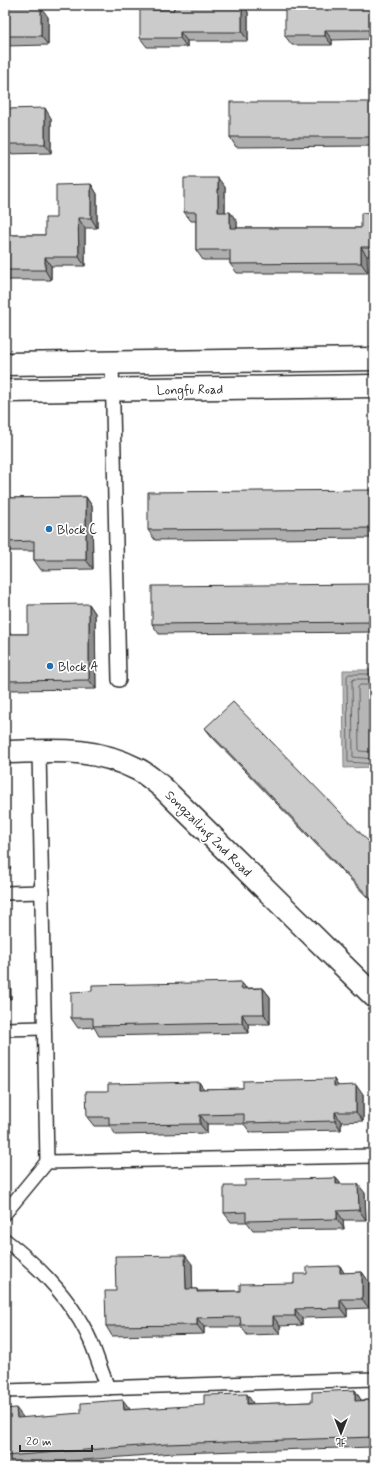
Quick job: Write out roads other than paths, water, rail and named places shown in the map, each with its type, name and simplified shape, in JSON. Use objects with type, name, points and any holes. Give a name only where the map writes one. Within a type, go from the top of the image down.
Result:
[{"type":"street","points":[[5,364],[374,359]]},
{"type":"street","name":"Longfu Road","points":[[5,392],[374,386]]},
{"type":"street","name":"Songzailing 2nd Road","points":[[5,752],[77,750],[110,757],[138,769],[162,787],[374,996]]},
{"type":"lane","points":[[112,363],[119,680]]},
{"type":"lane","points":[[5,1213],[47,1162],[39,751]]},
{"type":"lane","points":[[5,893],[42,892]]},
{"type":"lane","points":[[5,1029],[44,1028]]},
{"type":"lane","points":[[47,1162],[374,1156]]},
{"type":"lane","points":[[5,1240],[31,1260],[65,1298],[90,1341],[108,1388]]},
{"type":"lane","points":[[5,1391],[374,1380]]},
{"type":"water","points":[[343,670],[374,670],[374,767],[344,768]]},
{"type":"place","name":"Block C","points":[[49,529]]},
{"type":"place","name":"Block A","points":[[50,666]]}]
